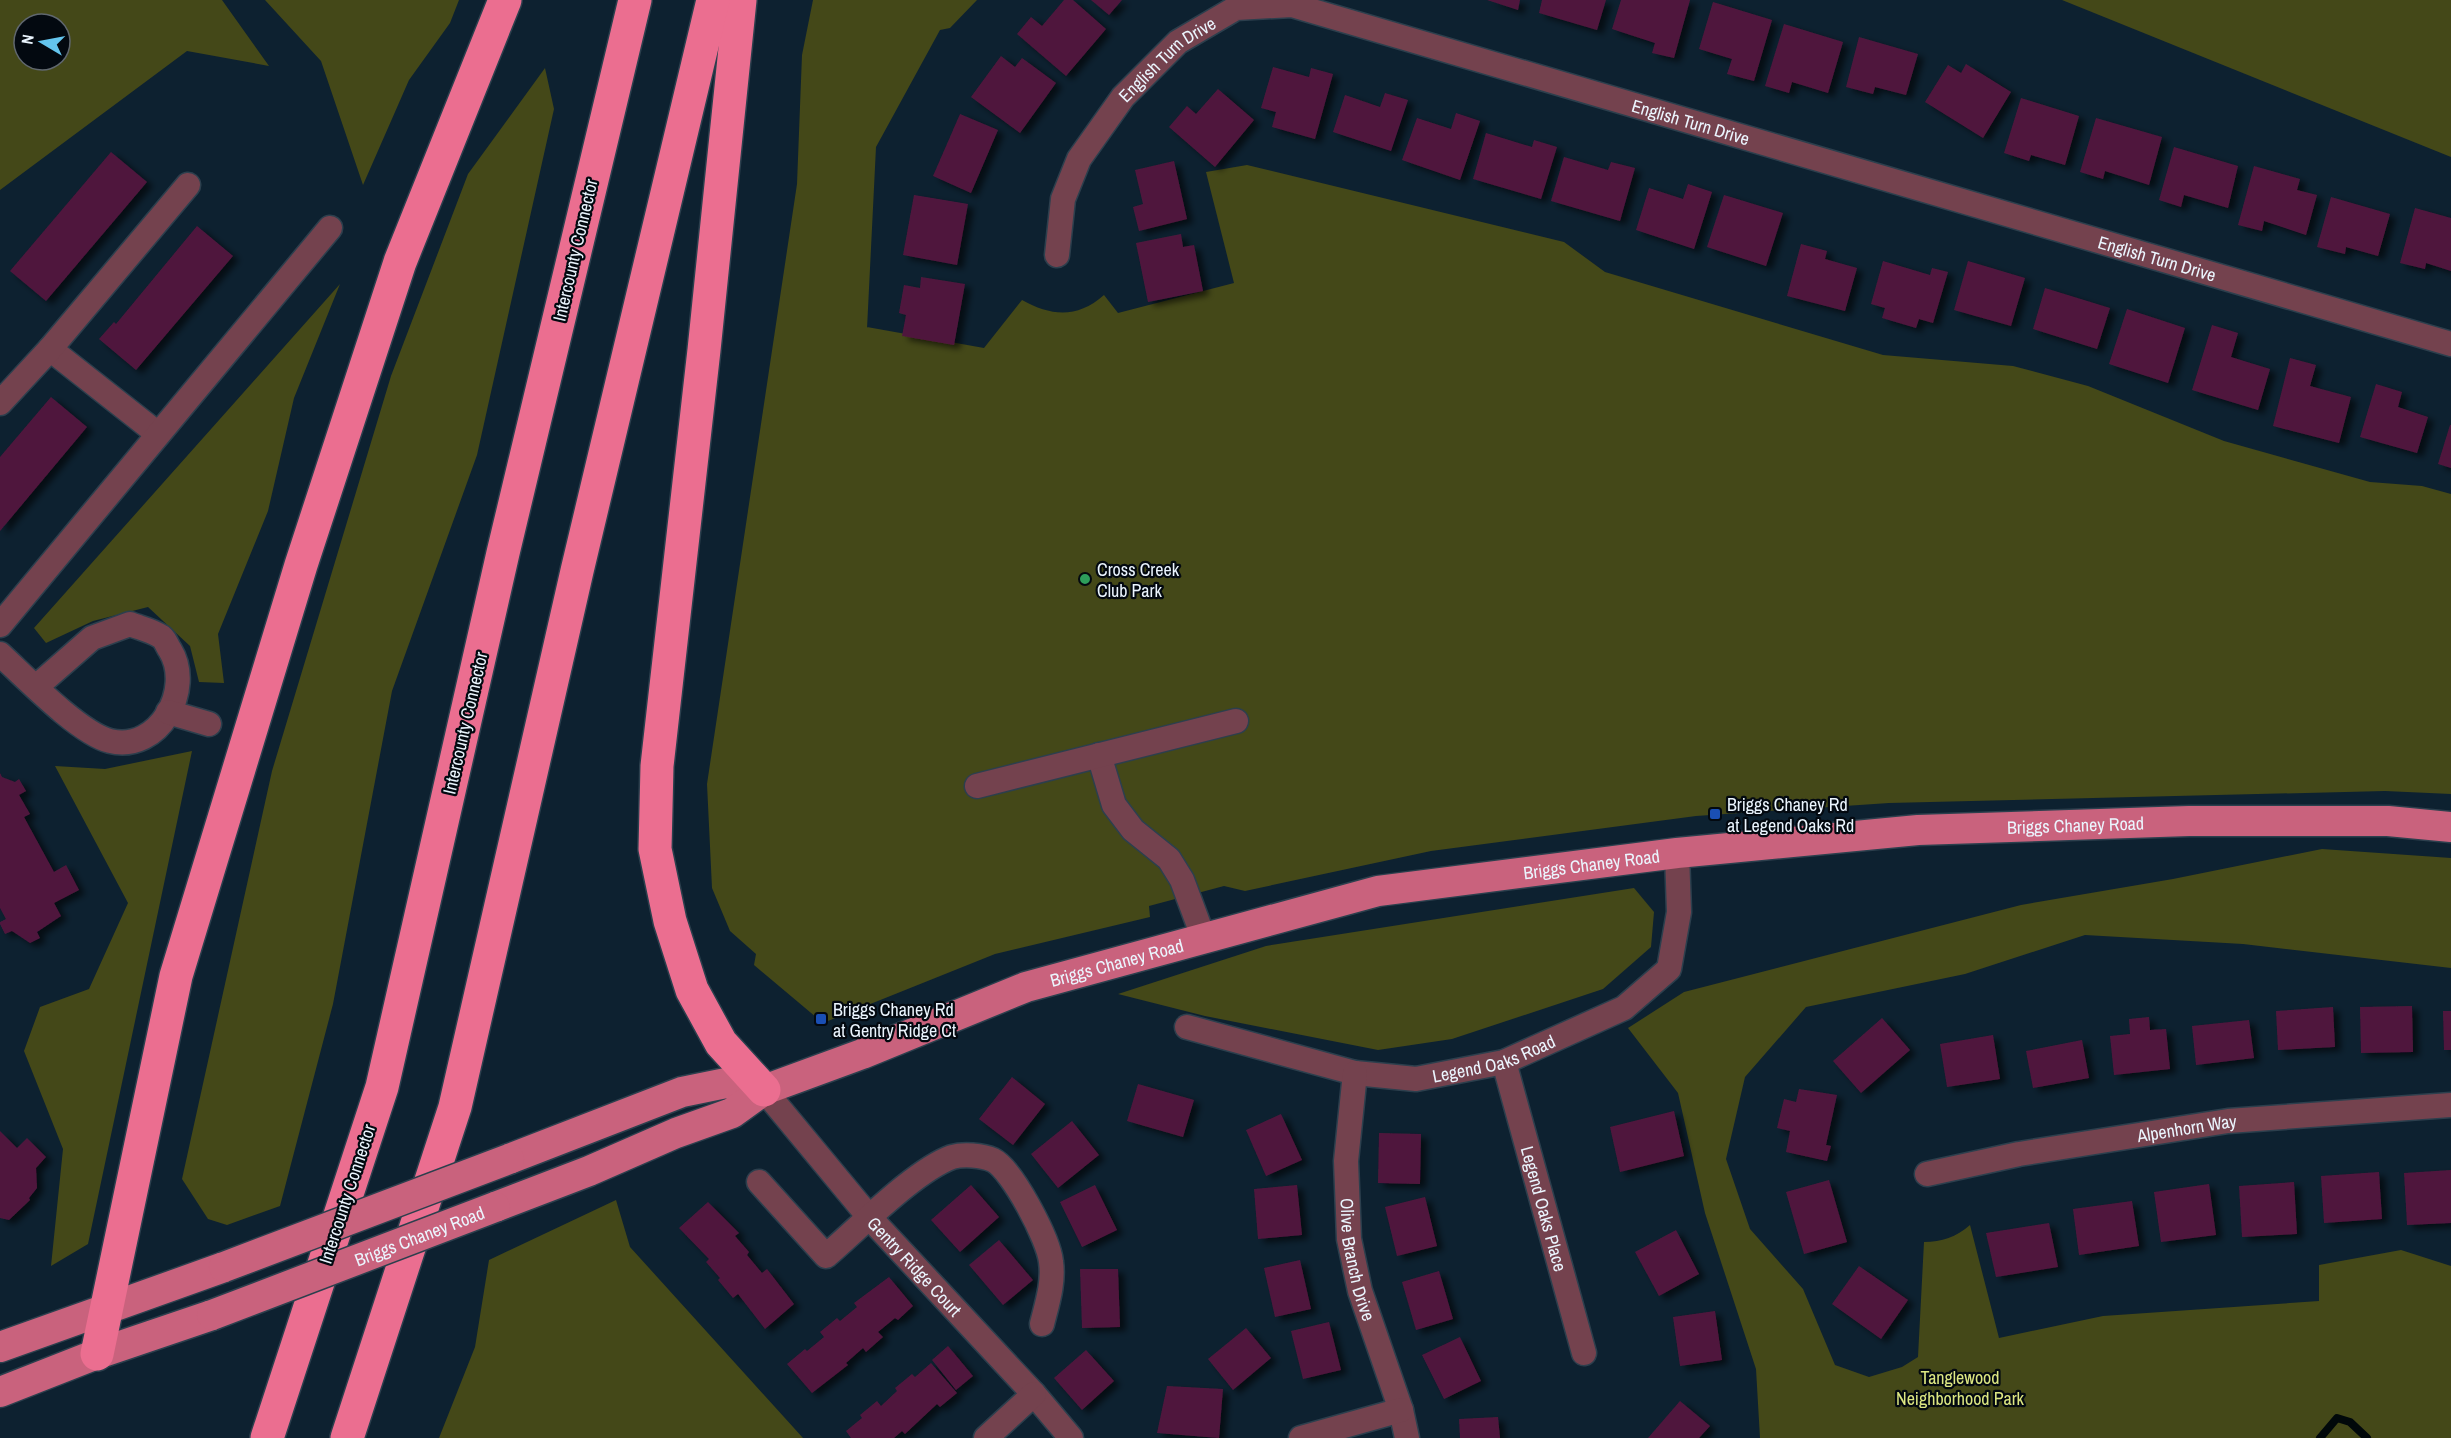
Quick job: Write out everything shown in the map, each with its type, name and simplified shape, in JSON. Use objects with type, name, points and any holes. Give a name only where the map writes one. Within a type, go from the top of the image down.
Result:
[{"type":"highway","points":[[97,1354],[176,976],[298,576],[400,262],[505,0]]},
{"type":"highway","name":"Intercounty Connector","points":[[267,1438],[382,1087],[503,553],[634,0]]},
{"type":"highway","points":[[347,1438],[455,1107],[580,559],[713,0]]},
{"type":"highway","points":[[740,0],[704,350],[657,766],[656,849],[670,921],[692,990],[721,1042],[764,1090]]},
{"type":"main road","name":"Briggs Chaney Road","points":[[0,1392],[97,1354],[212,1315],[589,1171],[676,1133],[732,1113],[764,1090],[862,1054],[1026,987],[1378,891],[1677,853],[1918,830],[2201,821],[2388,821],[2451,826]]},
{"type":"main road","points":[[0,1347],[224,1267],[682,1092],[726,1083],[764,1090]]},
{"type":"street","name":"English Turn Drive","points":[[1057,255],[1063,199],[1079,159],[1124,97],[1178,42],[1236,8],[1293,5],[2451,344]]},
{"type":"street","points":[[0,403],[50,349],[188,185]]},
{"type":"street","points":[[0,625],[330,228]]},
{"type":"street","points":[[50,349],[158,434]]},
{"type":"street","points":[[0,654],[36,687],[86,731],[112,742],[140,741],[162,726],[179,688],[176,659],[162,636],[130,624],[92,638],[36,687]]},
{"type":"street","points":[[168,712],[208,724]]},
{"type":"street","points":[[977,786],[1236,721]]},
{"type":"street","points":[[1099,755],[1114,805],[1133,830],[1169,859],[1182,880],[1204,939]]},
{"type":"street","name":"Legend Oaks Road","points":[[1187,1027],[1355,1073],[1416,1079],[1504,1062],[1624,1008],[1669,969],[1679,912],[1677,853]]},
{"type":"street","name":"Legend Oaks Place","points":[[1504,1062],[1584,1353]]},
{"type":"street","name":"Olive Branch Drive","points":[[1355,1073],[1346,1161],[1349,1239],[1360,1291],[1401,1410],[1407,1438]]},
{"type":"street","name":"Gentry Ridge Court","points":[[764,1090],[870,1218],[1034,1394],[1071,1438]]},
{"type":"street","name":"Alpenhorn Way","points":[[1927,1174],[2019,1154],[2228,1121],[2451,1105]]},
{"type":"street","points":[[759,1182],[826,1256],[932,1167],[954,1156],[974,1156],[994,1161],[1012,1181],[1030,1210],[1049,1251],[1053,1281],[1041,1324]]},
{"type":"street","points":[[986,1438],[1034,1394]]},
{"type":"street","points":[[1301,1438],[1401,1410]]},
{"type":"green space","points":[[0,0],[222,0],[269,66],[187,51],[0,190]]},
{"type":"green space","points":[[265,0],[459,0],[450,23],[409,80],[363,185],[321,61]]},
{"type":"green space","points":[[813,0],[977,0],[950,28],[940,30],[876,147],[867,327],[984,348],[1022,300],[1043,309],[1064,312],[1084,308],[1104,295],[1118,313],[1234,283],[1206,172],[1247,165],[1564,242],[1605,272],[1883,355],[2013,366],[2088,386],[2224,441],[2370,482],[2422,486],[2451,494],[2451,794],[2385,791],[1889,803],[1696,816],[1431,851],[1245,891],[1224,886],[1149,906],[1150,917],[995,954],[823,1023],[754,965],[756,954],[730,931],[712,888],[707,784],[797,184],[802,55]]},
{"type":"green space","points":[[2062,0],[2451,0],[2451,157]]},
{"type":"green space","points":[[545,68],[554,109],[477,455],[392,691],[333,1004],[280,1206],[227,1225],[208,1219],[182,1179],[272,771],[391,376],[468,174]]},
{"type":"green space","points":[[340,284],[294,398],[268,511],[218,634],[224,683],[199,682],[190,646],[148,607],[93,621],[46,643],[34,628]]},
{"type":"green space","points":[[192,751],[88,1244],[51,1266],[63,1149],[24,1051],[40,1007],[89,989],[128,903],[55,766],[105,769]]},
{"type":"green space","name":"Tanglewood Neighborhood Park","points":[[2322,849],[2451,858],[2451,968],[2243,944],[2085,935],[1965,974],[1806,1007],[1745,1077],[1726,1159],[1750,1229],[1803,1289],[1835,1365],[1869,1377],[1902,1367],[1918,1357],[1924,1242],[1949,1238],[1970,1225],[1999,1338],[2103,1316],[2319,1301],[2319,1265],[2401,1250],[2451,1266],[2451,1438],[1760,1438],[1756,1369],[1705,1213],[1678,1093],[1628,1028],[1684,992],[2021,905],[2173,879]]},
{"type":"green space","points":[[1634,888],[1654,912],[1651,947],[1603,989],[1452,1039],[1378,1050],[1205,1016],[1118,994],[1266,946]]},
{"type":"green space","points":[[616,1200],[630,1247],[803,1438],[439,1438],[475,1347],[489,1260]]},
{"type":"building","points":[[1064,0],[1073,0],[1106,29],[1066,76],[1017,34],[1031,17],[1042,26]]},
{"type":"building","points":[[1091,0],[1122,0],[1109,15]]},
{"type":"building","points":[[1487,0],[1520,0],[1518,10]]},
{"type":"building","points":[[1542,0],[1606,0],[1597,30],[1539,13]]},
{"type":"building","points":[[1621,0],[1690,0],[1674,58],[1652,53],[1655,43],[1612,29]]},
{"type":"building","points":[[1713,2],[1772,20],[1754,81],[1727,74],[1732,59],[1699,49]]},
{"type":"building","points":[[1784,24],[1843,42],[1828,93],[1792,82],[1789,93],[1765,86]]},
{"type":"building","points":[[1859,37],[1918,54],[1906,95],[1875,87],[1873,94],[1846,87]]},
{"type":"building","points":[[1001,56],[1015,67],[1022,58],[1056,83],[1020,133],[971,97]]},
{"type":"building","points":[[1966,64],[2011,92],[1983,138],[1925,102],[1948,65],[1961,73]]},
{"type":"building","points":[[1273,67],[1309,77],[1311,68],[1333,74],[1315,139],[1272,127],[1276,112],[1261,108]]},
{"type":"building","points":[[1218,89],[1254,120],[1215,167],[1169,127],[1187,106],[1196,114]]},
{"type":"building","points":[[1385,93],[1408,100],[1391,151],[1333,132],[1345,95],[1380,107]]},
{"type":"building","points":[[2021,98],[2079,116],[2065,165],[2031,155],[2029,161],[2004,153]]},
{"type":"building","points":[[1456,113],[1480,121],[1460,180],[1402,160],[1417,118],[1451,129]]},
{"type":"building","points":[[960,114],[998,130],[971,193],[933,176]]},
{"type":"building","points":[[2096,118],[2162,137],[2149,185],[2105,171],[2103,179],[2080,172]]},
{"type":"building","points":[[1486,133],[1532,147],[1534,140],[1557,147],[1541,199],[1473,179]]},
{"type":"building","points":[[2174,147],[2238,166],[2228,208],[2184,195],[2181,207],[2159,200]]},
{"type":"building","points":[[111,152],[147,182],[46,301],[10,271]]},
{"type":"building","points":[[1564,157],[1608,170],[1611,162],[1635,168],[1620,221],[1551,201]]},
{"type":"building","points":[[1174,161],[1187,219],[1139,231],[1133,207],[1143,204],[1135,170]]},
{"type":"building","points":[[2254,166],[2300,179],[2297,190],[2317,195],[2306,235],[2264,221],[2262,231],[2238,225]]},
{"type":"building","points":[[1688,184],[1712,192],[1694,249],[1636,230],[1649,188],[1683,199]]},
{"type":"building","points":[[914,195],[968,204],[957,265],[903,255]]},
{"type":"building","points":[[1724,195],[1783,213],[1766,266],[1707,247]]},
{"type":"building","points":[[2331,197],[2390,214],[2378,256],[2346,247],[2345,254],[2317,247]]},
{"type":"building","points":[[2415,208],[2451,218],[2451,271],[2426,263],[2425,269],[2400,263]]},
{"type":"building","points":[[197,226],[233,256],[136,370],[99,339],[114,322],[116,324]]},
{"type":"building","points":[[1181,234],[1183,247],[1194,245],[1203,291],[1148,302],[1136,243]]},
{"type":"building","points":[[1801,244],[1827,251],[1825,259],[1857,268],[1845,311],[1787,296]]},
{"type":"building","points":[[1883,261],[1930,275],[1932,268],[1948,272],[1933,323],[1919,319],[1916,328],[1882,318],[1885,308],[1871,304]]},
{"type":"building","points":[[1968,261],[2025,278],[2011,326],[1954,310]]},
{"type":"building","points":[[921,277],[965,284],[954,345],[902,336],[906,315],[899,313],[904,285],[920,288]]},
{"type":"building","points":[[2045,288],[2110,308],[2097,349],[2033,329]]},
{"type":"building","points":[[2127,309],[2185,328],[2168,383],[2109,364]]},
{"type":"building","points":[[2212,325],[2238,333],[2231,357],[2270,369],[2258,410],[2192,390]]},
{"type":"building","points":[[2290,358],[2316,365],[2310,386],[2351,397],[2339,443],[2273,426]]},
{"type":"building","points":[[2376,384],[2402,392],[2398,407],[2428,417],[2417,453],[2360,437]]},
{"type":"building","points":[[51,397],[87,427],[0,531],[0,457]]},
{"type":"building","points":[[2451,425],[2451,468],[2438,464]]},
{"type":"building","points":[[0,773],[2,777],[15,782],[19,779],[26,791],[19,795],[30,814],[24,817],[54,872],[66,865],[79,890],[54,903],[61,916],[37,932],[40,938],[30,943],[12,931],[5,934],[0,924],[6,919],[0,908]]},
{"type":"building","points":[[2412,1006],[2413,1052],[2361,1053],[2360,1007]]},
{"type":"building","points":[[2333,1007],[2335,1047],[2278,1050],[2276,1011]]},
{"type":"building","points":[[2443,1011],[2451,1011],[2451,1050],[2444,1050]]},
{"type":"building","points":[[2149,1017],[2150,1030],[2166,1029],[2170,1069],[2114,1075],[2110,1036],[2130,1034],[2129,1019]]},
{"type":"building","points":[[1882,1018],[1910,1050],[1861,1093],[1833,1061]]},
{"type":"building","points":[[2249,1020],[2254,1058],[2196,1065],[2192,1026]]},
{"type":"building","points":[[1993,1035],[2000,1079],[1947,1087],[1940,1044]]},
{"type":"building","points":[[2082,1040],[2089,1078],[2033,1088],[2026,1051]]},
{"type":"building","points":[[1012,1077],[1045,1104],[1013,1145],[979,1119]]},
{"type":"building","points":[[1138,1084],[1194,1100],[1183,1137],[1127,1121]]},
{"type":"building","points":[[1799,1089],[1837,1095],[1826,1145],[1831,1146],[1827,1161],[1786,1152],[1790,1131],[1777,1128],[1784,1099],[1796,1102]]},
{"type":"building","points":[[1674,1111],[1684,1156],[1620,1172],[1610,1127]]},
{"type":"building","points":[[1281,1114],[1302,1160],[1266,1176],[1246,1130]]},
{"type":"building","points":[[1072,1121],[1099,1155],[1058,1188],[1031,1154]]},
{"type":"building","points":[[0,1131],[17,1148],[27,1138],[46,1157],[36,1168],[37,1188],[29,1198],[30,1200],[9,1220],[0,1218]]},
{"type":"building","points":[[1379,1133],[1421,1134],[1420,1184],[1378,1183]]},
{"type":"building","points":[[2451,1170],[2451,1223],[2407,1225],[2404,1173]]},
{"type":"building","points":[[2379,1172],[2382,1219],[2324,1223],[2321,1176]]},
{"type":"building","points":[[1829,1180],[1847,1242],[1804,1254],[1786,1192]]},
{"type":"building","points":[[2294,1182],[2297,1234],[2242,1237],[2239,1186]]},
{"type":"building","points":[[2209,1184],[2216,1235],[2161,1242],[2154,1192]]},
{"type":"building","points":[[971,1185],[999,1217],[960,1252],[931,1220]]},
{"type":"building","points":[[1095,1185],[1117,1230],[1082,1247],[1060,1202]]},
{"type":"building","points":[[1297,1185],[1302,1235],[1258,1239],[1254,1189]]},
{"type":"building","points":[[1425,1197],[1437,1246],[1397,1256],[1385,1207]]},
{"type":"building","points":[[2132,1201],[2139,1246],[2079,1255],[2073,1209]]},
{"type":"building","points":[[708,1202],[739,1233],[735,1236],[749,1252],[747,1255],[762,1273],[767,1269],[794,1304],[765,1329],[738,1294],[733,1298],[706,1262],[709,1259],[679,1228]]},
{"type":"building","points":[[2049,1223],[2058,1267],[1996,1277],[1986,1233]]},
{"type":"building","points":[[1676,1230],[1699,1274],[1659,1296],[1635,1252]]},
{"type":"building","points":[[999,1240],[1033,1280],[1003,1305],[969,1265]]},
{"type":"building","points":[[1300,1260],[1311,1309],[1275,1317],[1264,1268]]},
{"type":"building","points":[[1859,1266],[1908,1300],[1881,1339],[1832,1304]]},
{"type":"building","points":[[1080,1269],[1118,1269],[1120,1327],[1082,1328]]},
{"type":"building","points":[[1439,1271],[1453,1319],[1416,1330],[1402,1282]]},
{"type":"building","points":[[889,1277],[913,1306],[898,1320],[895,1318],[878,1332],[883,1337],[866,1352],[863,1348],[846,1363],[848,1365],[812,1393],[787,1364],[824,1337],[820,1332],[837,1318],[840,1321],[857,1307],[854,1303]]},
{"type":"building","points":[[1715,1311],[1722,1360],[1680,1366],[1673,1317]]},
{"type":"building","points":[[1329,1322],[1341,1370],[1303,1379],[1291,1331]]},
{"type":"building","points":[[1246,1328],[1271,1358],[1233,1390],[1208,1359]]},
{"type":"building","points":[[1460,1337],[1481,1381],[1444,1399],[1422,1355]]},
{"type":"building","points":[[948,1346],[973,1376],[956,1390],[932,1360]]},
{"type":"building","points":[[1086,1350],[1114,1381],[1082,1410],[1054,1378]]},
{"type":"building","points":[[931,1363],[957,1393],[940,1407],[937,1404],[905,1434],[902,1431],[894,1438],[851,1438],[846,1431],[862,1418],[860,1415],[877,1401],[881,1406],[897,1391],[895,1388],[912,1374],[915,1377]]},
{"type":"building","points":[[1167,1386],[1223,1389],[1219,1438],[1157,1433]]},
{"type":"building","points":[[1680,1401],[1710,1426],[1699,1438],[1648,1438]]},
{"type":"building","points":[[1498,1417],[1500,1438],[1460,1438],[1459,1419]]},
{"type":"waterway","points":[[2320,1438],[2337,1418],[2350,1422],[2367,1438]]},
{"type":"place","name":"Cross Creek Club Park","points":[[1085,579]]},
{"type":"place","name":"Briggs Chaney Rd at Legend Oaks Rd","points":[[1715,814]]},
{"type":"place","name":"Briggs Chaney Rd at Gentry Ridge Ct","points":[[821,1019]]}]
